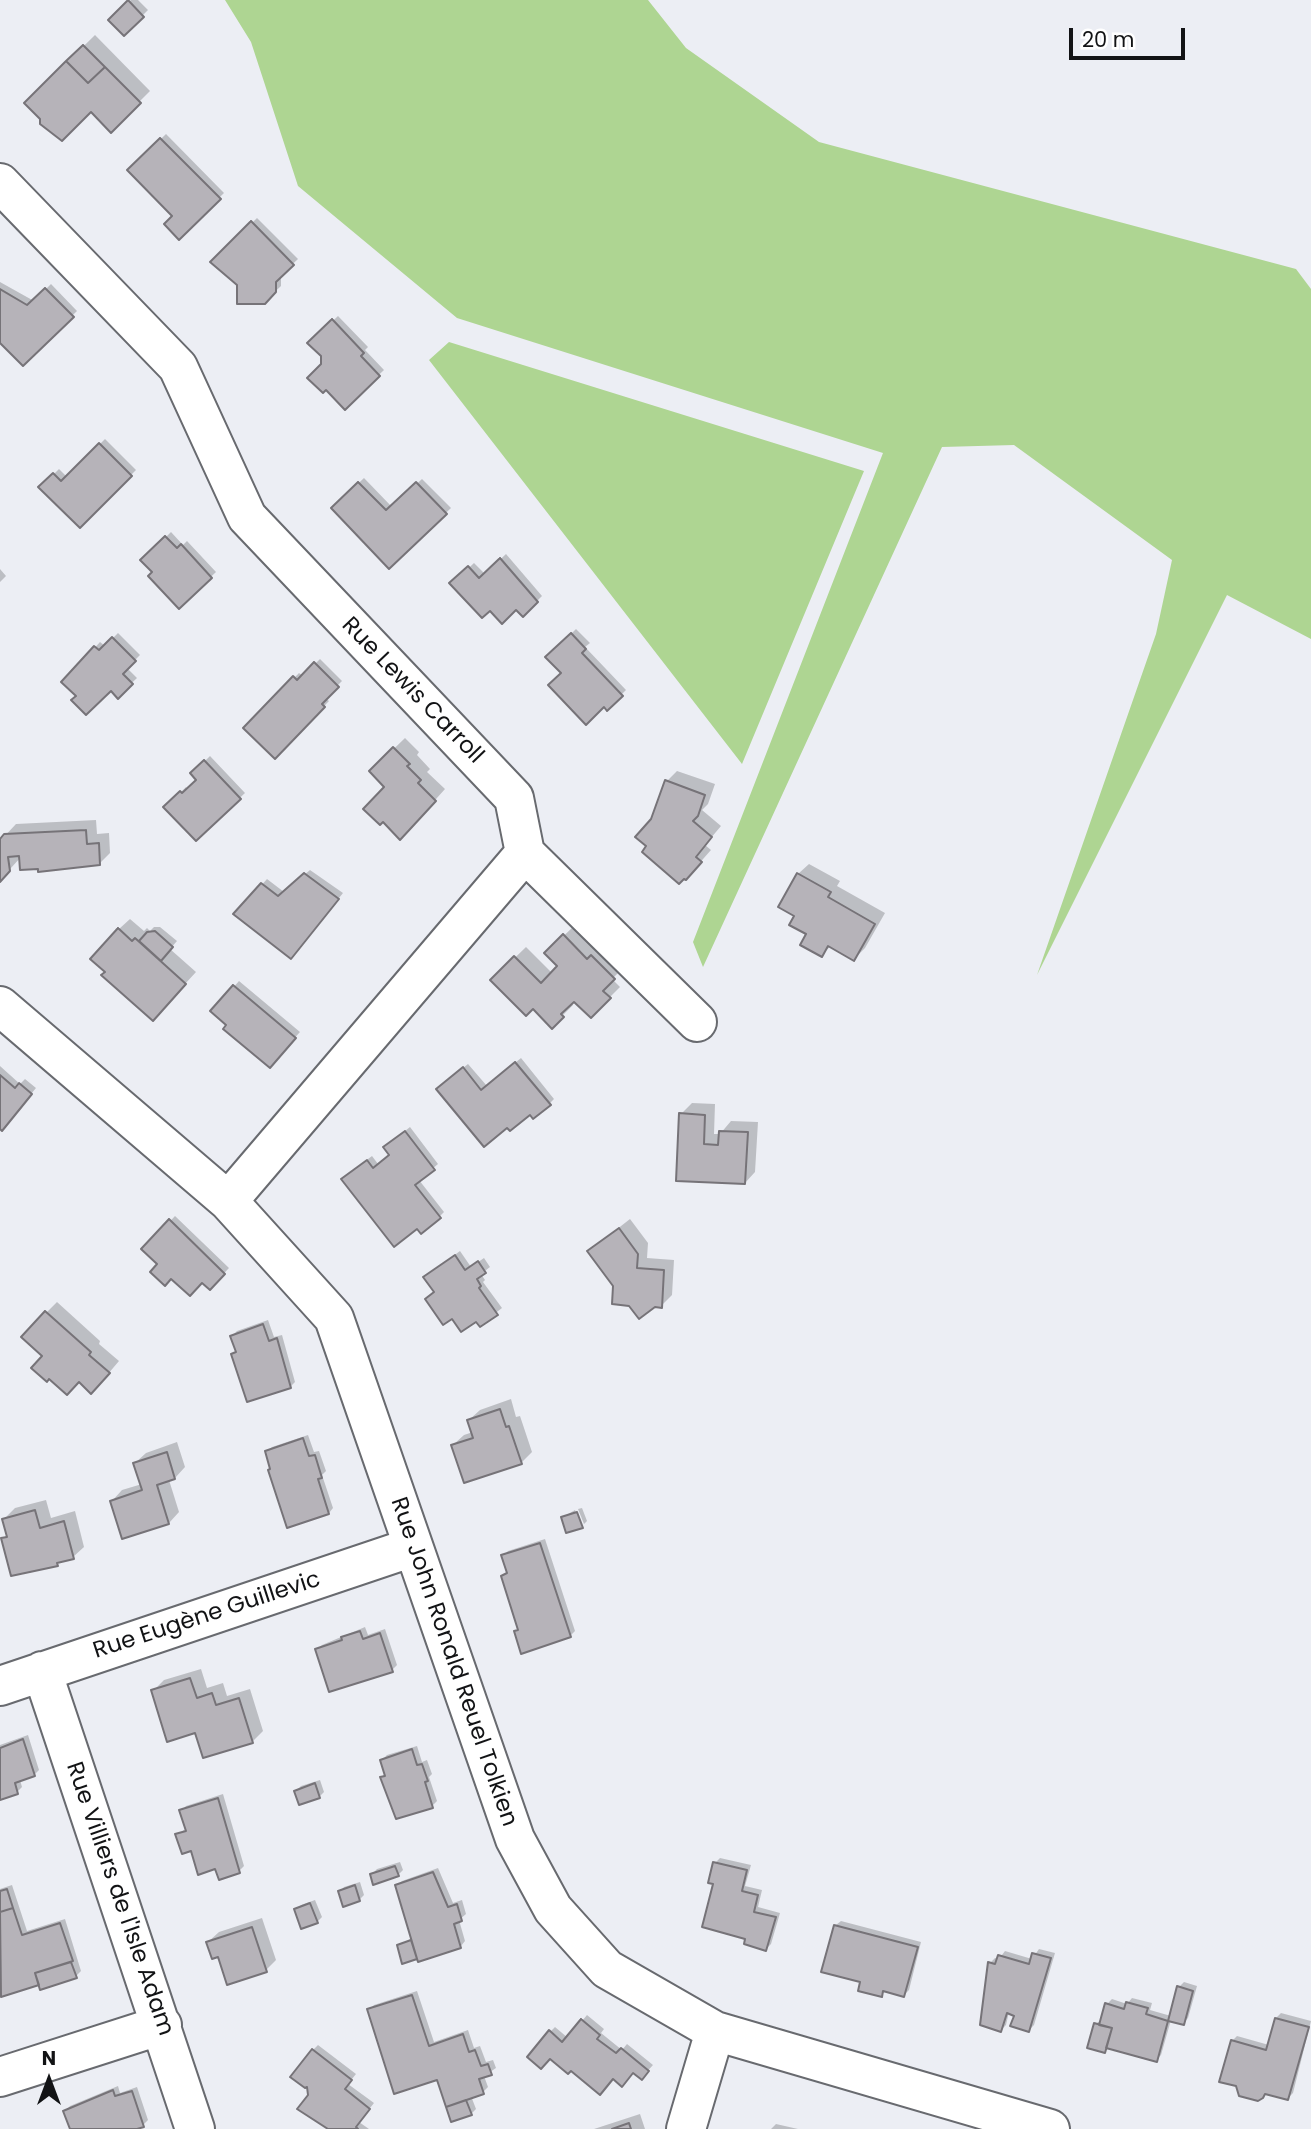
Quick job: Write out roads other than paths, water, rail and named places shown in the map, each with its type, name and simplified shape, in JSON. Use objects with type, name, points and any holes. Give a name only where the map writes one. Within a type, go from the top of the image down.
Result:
[{"type":"street","name":"Rue Lewis Carroll","points":[[0,183],[178,367],[247,517],[514,798],[525,853]]},
{"type":"street","points":[[229,1201],[525,853],[697,1022]]},
{"type":"street","name":"Rue John Ronald Reuel Tolkien","points":[[0,1006],[229,1201],[334,1318],[515,1839],[553,1909],[607,1969],[715,2031],[1050,2129]]},
{"type":"street","name":"Rue Eugène Guillevic","points":[[0,1686],[414,1547]]},
{"type":"street","name":"Rue Villiers de l'Isle Adam","points":[[42,1671],[195,2129]]},
{"type":"street","points":[[0,2077],[162,2025]]},
{"type":"street","points":[[686,2129],[715,2031]]}]
